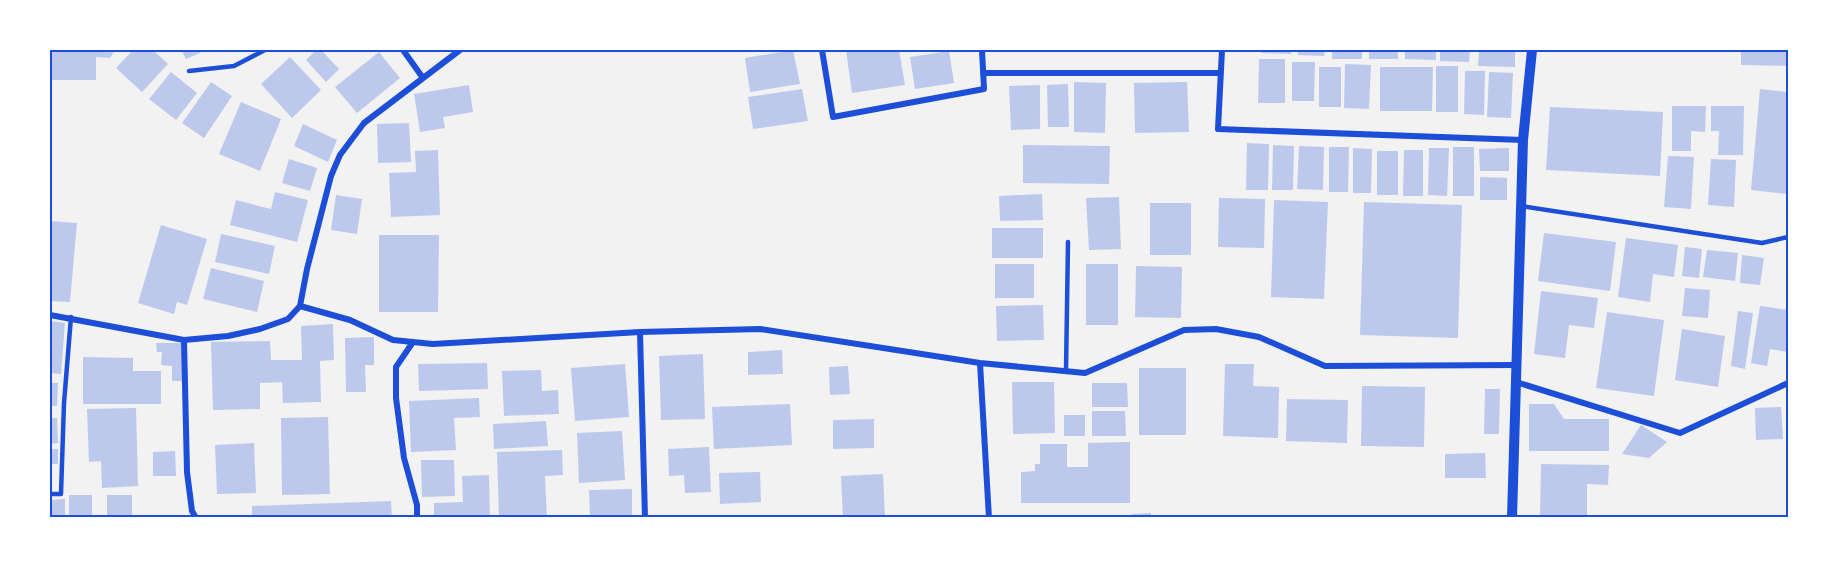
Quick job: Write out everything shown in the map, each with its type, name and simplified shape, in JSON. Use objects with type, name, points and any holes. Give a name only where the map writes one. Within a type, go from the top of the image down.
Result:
[{"type":"street","points":[[403,50],[423,78]]},
{"type":"street","points":[[50,315],[71,317],[184,340],[228,336],[260,329],[288,319],[300,306],[331,176],[340,154],[364,123],[460,50]]},
{"type":"street","points":[[822,50],[833,117],[984,89],[982,50]]},
{"type":"street","points":[[1222,50],[1218,129],[1523,140]]},
{"type":"street","points":[[1512,518],[1523,140],[1532,50]]},
{"type":"street","points":[[983,73],[1221,73]]},
{"type":"street","points":[[300,306],[350,320],[393,340],[413,342],[456,344],[640,332],[760,329],[980,363],[1085,373],[1184,330],[1216,329],[1258,337],[1325,366],[1516,365]]},
{"type":"street","points":[[640,332],[645,518]]},
{"type":"street","points":[[184,340],[187,472],[192,511],[196,518]]},
{"type":"street","points":[[413,342],[396,367],[396,398],[404,458],[417,505],[417,518]]},
{"type":"street","points":[[980,363],[989,518]]},
{"type":"street","points":[[1515,382],[1680,433],[1788,384]]},
{"type":"lane","points":[[189,71],[234,66],[265,50]]},
{"type":"lane","points":[[1521,206],[1761,243],[1788,237]]},
{"type":"lane","points":[[1066,371],[1068,242]]},
{"type":"lane","points":[[50,494],[61,494],[64,403],[71,317]]},
{"type":"building","points":[[50,50],[115,50],[110,58],[96,57],[96,80],[50,80]]},
{"type":"building","points":[[133,50],[153,50],[168,64],[142,92],[116,68]]},
{"type":"building","points":[[181,50],[199,50],[200,53],[186,59]]},
{"type":"building","points":[[316,50],[321,50],[339,69],[326,82],[306,60]]},
{"type":"building","points":[[793,50],[800,84],[750,92],[745,58]]},
{"type":"building","points":[[846,50],[899,50],[905,85],[852,93]]},
{"type":"building","points":[[1261,50],[1292,50],[1291,54],[1261,53]]},
{"type":"building","points":[[1298,50],[1325,50],[1324,56],[1298,55]]},
{"type":"building","points":[[1332,50],[1362,50],[1362,59],[1332,59]]},
{"type":"building","points":[[1369,50],[1398,50],[1398,59],[1369,59]]},
{"type":"building","points":[[1405,50],[1436,50],[1436,60],[1405,59]]},
{"type":"building","points":[[1440,50],[1470,50],[1469,62],[1440,61]]},
{"type":"building","points":[[1479,50],[1515,50],[1515,67],[1478,66]]},
{"type":"building","points":[[1741,50],[1788,50],[1788,66],[1741,65]]},
{"type":"building","points":[[949,51],[954,83],[915,89],[910,57]]},
{"type":"building","points":[[379,52],[400,78],[357,113],[335,87]]},
{"type":"building","points":[[290,57],[321,90],[292,118],[261,84]]},
{"type":"building","points":[[1259,59],[1285,59],[1285,103],[1258,103]]},
{"type":"building","points":[[1292,62],[1315,62],[1314,101],[1292,101]]},
{"type":"building","points":[[1345,64],[1371,65],[1369,109],[1344,108]]},
{"type":"building","points":[[1436,66],[1458,66],[1458,112],[1436,112]]},
{"type":"building","points":[[1319,67],[1341,67],[1341,107],[1319,107]]},
{"type":"building","points":[[1380,67],[1433,67],[1432,111],[1380,111]]},
{"type":"building","points":[[1465,71],[1485,71],[1484,115],[1464,114]]},
{"type":"building","points":[[171,72],[197,93],[176,120],[149,99]]},
{"type":"building","points":[[1489,72],[1513,73],[1511,118],[1487,117]]},
{"type":"building","points":[[211,82],[232,96],[204,138],[182,123]]},
{"type":"building","points":[[1074,82],[1106,83],[1105,133],[1074,132]]},
{"type":"building","points":[[1187,82],[1189,132],[1135,133],[1134,83]]},
{"type":"building","points":[[1068,84],[1069,127],[1048,127],[1047,85]]},
{"type":"building","points":[[469,85],[473,112],[443,117],[445,128],[420,132],[414,94]]},
{"type":"building","points":[[1040,85],[1040,129],[1011,130],[1009,86]]},
{"type":"building","points":[[802,89],[808,121],[753,129],[748,97]]},
{"type":"building","points":[[1760,89],[1788,92],[1788,194],[1751,190]]},
{"type":"building","points":[[241,102],[281,119],[260,171],[219,154]]},
{"type":"building","points":[[1672,106],[1706,106],[1705,132],[1691,131],[1691,151],[1672,151]]},
{"type":"building","points":[[1711,106],[1744,106],[1743,155],[1718,155],[1719,131],[1711,131]]},
{"type":"building","points":[[1550,107],[1663,112],[1660,176],[1546,170]]},
{"type":"building","points":[[409,123],[411,162],[378,163],[377,124]]},
{"type":"building","points":[[303,124],[337,140],[328,162],[294,146]]},
{"type":"building","points":[[1247,143],[1269,144],[1268,190],[1246,190]]},
{"type":"building","points":[[1023,145],[1110,146],[1109,184],[1023,183]]},
{"type":"building","points":[[1273,145],[1294,146],[1293,190],[1272,190]]},
{"type":"building","points":[[1299,146],[1324,147],[1323,190],[1297,189]]},
{"type":"building","points":[[1329,147],[1349,147],[1348,192],[1329,192]]},
{"type":"building","points":[[1453,147],[1474,147],[1474,196],[1453,196]]},
{"type":"building","points":[[1353,148],[1372,149],[1371,193],[1353,193]]},
{"type":"building","points":[[1429,148],[1449,148],[1447,196],[1428,195]]},
{"type":"building","points":[[1509,148],[1509,171],[1480,171],[1479,149]]},
{"type":"building","points":[[438,150],[440,215],[391,217],[389,173],[416,172],[415,151]]},
{"type":"building","points":[[1404,150],[1423,150],[1423,196],[1403,196]]},
{"type":"building","points":[[1377,151],[1398,151],[1398,195],[1377,195]]},
{"type":"building","points":[[1668,156],[1694,157],[1691,209],[1664,207]]},
{"type":"building","points":[[289,159],[317,168],[310,191],[282,183]]},
{"type":"building","points":[[1711,159],[1736,160],[1734,207],[1708,205]]},
{"type":"building","points":[[1480,177],[1507,178],[1507,200],[1480,200]]},
{"type":"building","points":[[275,192],[308,200],[297,242],[230,225],[236,200],[271,209]]},
{"type":"building","points":[[1042,194],[1043,220],[1000,221],[999,196]]},
{"type":"building","points":[[336,195],[362,199],[357,234],[331,230]]},
{"type":"building","points":[[1119,197],[1121,249],[1089,250],[1086,198]]},
{"type":"building","points":[[1219,198],[1265,199],[1264,248],[1218,247]]},
{"type":"building","points":[[1274,200],[1328,202],[1324,299],[1271,297]]},
{"type":"building","points":[[1364,202],[1462,205],[1458,338],[1360,335]]},
{"type":"building","points":[[1150,203],[1191,203],[1191,255],[1150,255]]},
{"type":"building","points":[[50,221],[77,223],[70,302],[50,301]]},
{"type":"building","points":[[161,225],[207,239],[187,305],[177,302],[174,314],[138,303]]},
{"type":"building","points":[[992,228],[1043,228],[1043,258],[992,258]]},
{"type":"building","points":[[1544,233],[1616,242],[1610,291],[1538,281]]},
{"type":"building","points":[[221,234],[275,246],[269,274],[215,262]]},
{"type":"building","points":[[379,235],[439,235],[438,312],[379,312]]},
{"type":"building","points":[[1626,238],[1678,245],[1674,277],[1653,274],[1650,302],[1618,297]]},
{"type":"building","points":[[1685,247],[1702,249],[1699,278],[1682,276]]},
{"type":"building","points":[[1707,250],[1738,253],[1735,281],[1703,277]]},
{"type":"building","points":[[1742,255],[1764,258],[1760,285],[1740,283]]},
{"type":"building","points":[[995,264],[1034,264],[1034,298],[995,298]]},
{"type":"building","points":[[1086,264],[1118,264],[1118,325],[1086,325]]},
{"type":"building","points":[[1136,266],[1182,267],[1181,318],[1135,317]]},
{"type":"building","points":[[211,268],[264,281],[257,312],[203,299]]},
{"type":"building","points":[[1685,288],[1710,290],[1708,318],[1682,316]]},
{"type":"building","points":[[1541,291],[1598,298],[1594,328],[1569,325],[1565,358],[1534,354]]},
{"type":"building","points":[[1043,305],[1044,340],[997,341],[996,306]]},
{"type":"building","points":[[1760,306],[1788,310],[1788,352],[1770,349],[1767,366],[1751,363]]},
{"type":"building","points":[[1738,311],[1753,313],[1745,369],[1731,366]]},
{"type":"building","points":[[1607,312],[1664,320],[1654,396],[1596,388]]},
{"type":"building","points":[[50,321],[65,323],[61,374],[50,373]]},
{"type":"building","points":[[333,324],[334,360],[320,361],[321,402],[283,403],[282,382],[260,383],[260,409],[213,410],[211,342],[270,341],[271,360],[302,360],[301,326]]},
{"type":"building","points":[[1682,329],[1725,336],[1718,387],[1675,380]]},
{"type":"building","points":[[374,337],[374,365],[365,365],[366,392],[346,392],[345,338]]},
{"type":"building","points":[[156,343],[182,343],[182,381],[172,381],[172,366],[161,365],[162,352],[157,352]]},
{"type":"building","points":[[782,350],[783,374],[748,375],[748,352]]},
{"type":"building","points":[[703,354],[705,419],[661,420],[659,356]]},
{"type":"building","points":[[83,357],[133,358],[133,371],[161,371],[161,404],[83,404]]},
{"type":"building","points":[[487,363],[488,389],[419,391],[418,364]]},
{"type":"building","points":[[625,364],[629,417],[575,421],[571,368]]},
{"type":"building","points":[[1225,364],[1254,364],[1253,386],[1279,387],[1278,438],[1223,436]]},
{"type":"building","points":[[848,366],[850,394],[830,395],[829,367]]},
{"type":"building","points":[[1139,368],[1186,368],[1186,435],[1139,435]]},
{"type":"building","points":[[541,370],[542,391],[558,390],[559,414],[504,416],[502,371]]},
{"type":"building","points":[[1012,382],[1054,382],[1055,433],[1013,434]]},
{"type":"building","points":[[50,383],[58,383],[57,406],[50,406]]},
{"type":"building","points":[[1092,383],[1127,383],[1128,407],[1092,407]]},
{"type":"building","points":[[1362,386],[1425,387],[1424,447],[1361,446]]},
{"type":"building","points":[[1485,389],[1500,389],[1499,434],[1484,434]]},
{"type":"building","points":[[479,398],[480,417],[454,418],[456,450],[411,452],[409,401]]},
{"type":"building","points":[[1287,399],[1348,400],[1347,443],[1286,441]]},
{"type":"building","points":[[790,404],[792,445],[714,449],[712,407]]},
{"type":"building","points":[[1529,404],[1554,404],[1564,419],[1609,419],[1609,451],[1529,451]]},
{"type":"building","points":[[1781,407],[1783,439],[1756,440],[1755,408]]},
{"type":"building","points":[[136,408],[138,486],[102,488],[101,461],[89,462],[87,409]]},
{"type":"building","points":[[1092,411],[1125,411],[1126,436],[1092,436]]},
{"type":"building","points":[[1064,415],[1085,415],[1085,436],[1064,436]]},
{"type":"building","points":[[328,417],[330,494],[282,495],[281,418]]},
{"type":"building","points":[[50,418],[57,418],[58,443],[50,444]]},
{"type":"building","points":[[874,419],[874,448],[833,449],[833,420]]},
{"type":"building","points":[[546,421],[548,446],[494,449],[493,424]]},
{"type":"building","points":[[1641,425],[1667,442],[1649,458],[1622,454]]},
{"type":"building","points":[[622,431],[625,480],[579,483],[577,433]]},
{"type":"building","points":[[1130,442],[1130,503],[1021,503],[1021,472],[1035,471],[1035,464],[1040,464],[1040,444],[1067,444],[1067,467],[1088,467],[1088,443]]},
{"type":"building","points":[[254,443],[256,493],[217,494],[215,445]]},
{"type":"building","points":[[709,447],[711,492],[685,493],[684,475],[669,476],[668,449]]},
{"type":"building","points":[[50,449],[58,449],[58,464],[50,464]]},
{"type":"building","points":[[562,450],[563,475],[545,476],[547,518],[499,518],[497,452]]},
{"type":"building","points":[[175,451],[176,476],[153,476],[153,452]]},
{"type":"building","points":[[1485,453],[1486,478],[1445,478],[1445,454]]},
{"type":"building","points":[[421,460],[454,460],[455,496],[422,497]]},
{"type":"building","points":[[1541,464],[1609,465],[1608,485],[1587,484],[1587,518],[1540,518]]},
{"type":"building","points":[[760,472],[761,502],[720,504],[719,473]]},
{"type":"building","points":[[883,474],[885,518],[843,518],[841,476]]},
{"type":"building","points":[[489,475],[490,518],[434,518],[434,503],[463,502],[462,476]]},
{"type":"building","points":[[632,489],[632,518],[590,518],[589,490]]},
{"type":"building","points":[[69,495],[92,495],[92,518],[69,518]]},
{"type":"building","points":[[107,495],[132,495],[132,518],[107,518]]},
{"type":"building","points":[[65,499],[65,518],[50,518],[50,500]]},
{"type":"building","points":[[391,501],[392,518],[252,518],[252,506]]},
{"type":"building","points":[[1151,513],[1151,518],[1132,518],[1132,514]]}]
